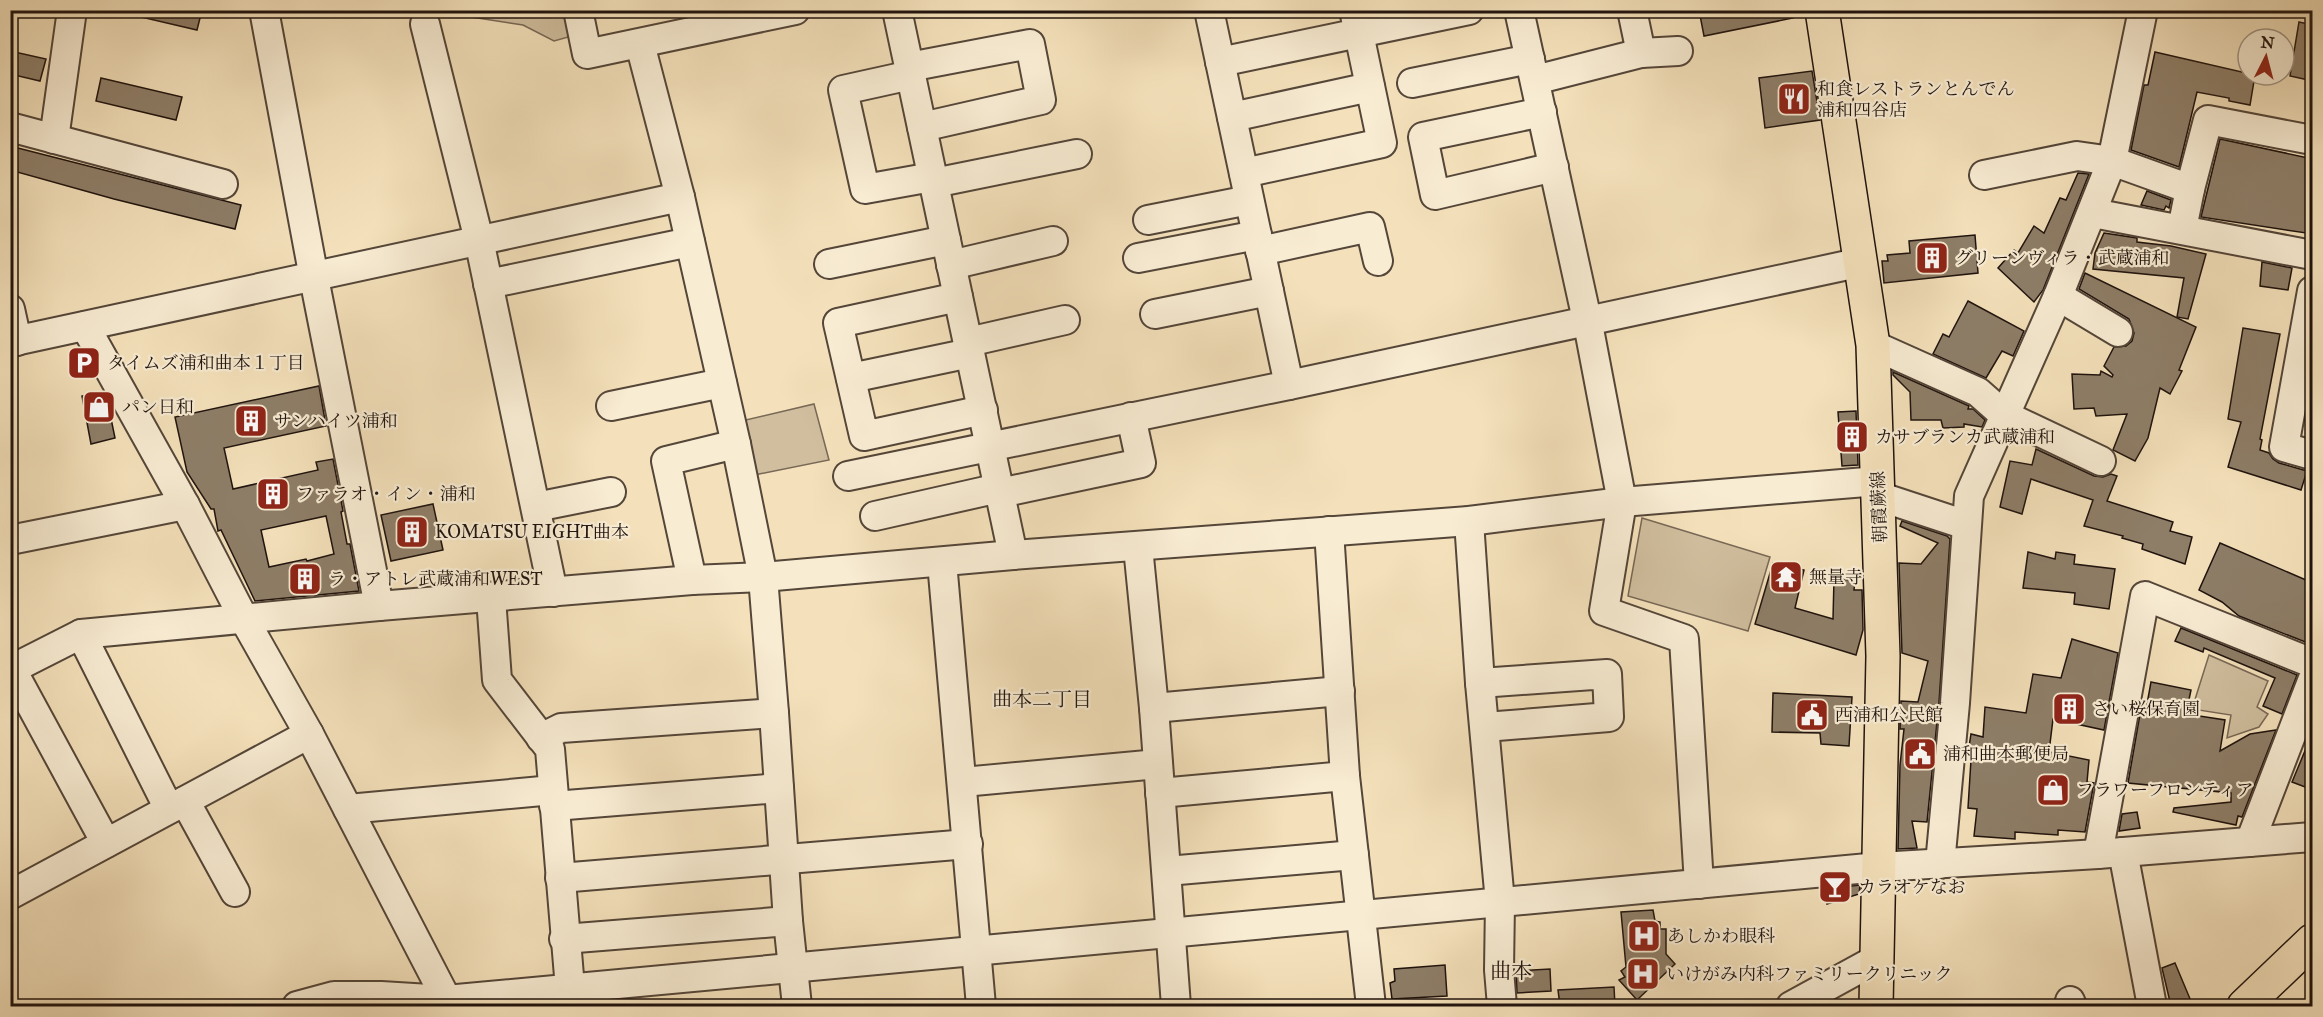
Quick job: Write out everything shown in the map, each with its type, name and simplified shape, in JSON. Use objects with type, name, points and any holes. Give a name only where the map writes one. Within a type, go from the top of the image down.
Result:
[{"type":"main road","name":"朝霞蕨線","points":[[1822,10],[1873,345],[1883,656],[1876,1006]]},
{"type":"main road","points":[[2244,1006],[2313,940]]},
{"type":"street","points":[[54,139],[72,10]]},
{"type":"street","points":[[264,10],[379,606]]},
{"type":"street","points":[[578,10],[587,54],[795,10]]},
{"type":"street","points":[[897,10],[1013,555]]},
{"type":"street","points":[[1209,10],[1289,385]]},
{"type":"street","points":[[1220,62],[1356,22],[1469,10]]},
{"type":"street","points":[[1519,10],[1587,321],[1622,502],[1604,611],[1684,639],[1699,884]]},
{"type":"street","points":[[1632,10],[1641,53]]},
{"type":"street","points":[[1940,864],[1955,704],[1965,525],[1969,496],[2058,296],[2112,161],[2143,10]]},
{"type":"street","points":[[1148,220],[1382,142],[1356,22]]},
{"type":"street","points":[[425,24],[479,240],[553,592]]},
{"type":"street","points":[[640,44],[680,197],[736,444],[763,577],[783,859],[797,1006]]},
{"type":"street","points":[[922,127],[1041,100],[1030,44],[910,71],[843,90],[865,189],[933,180],[1077,154]]},
{"type":"street","points":[[1412,83],[1533,69],[1641,53],[1678,51]]},
{"type":"street","points":[[1232,117],[1370,87]]},
{"type":"street","points":[[1542,112],[1423,137],[1435,195],[1554,167]]},
{"type":"street","points":[[2182,229],[2208,120],[2313,140]]},
{"type":"street","points":[[10,127],[223,184]]},
{"type":"street","points":[[1984,175],[2077,156],[2112,161],[2190,189]]},
{"type":"street","points":[[10,309],[14,342],[680,197]]},
{"type":"street","points":[[2093,213],[2313,255]]},
{"type":"street","points":[[1138,258],[1371,227],[1377,261]]},
{"type":"street","points":[[830,264],[1053,241]]},
{"type":"street","points":[[488,284],[690,242]]},
{"type":"street","points":[[848,476],[1289,385],[1862,262]]},
{"type":"street","points":[[1155,314],[1269,291]]},
{"type":"street","points":[[2313,291],[2284,447],[2313,455]]},
{"type":"street","points":[[2058,296],[2118,332]]},
{"type":"street","points":[[958,297],[838,323],[864,436],[982,411]]},
{"type":"street","points":[[851,378],[1065,320]]},
{"type":"street","points":[[85,327],[309,734],[448,1003]]},
{"type":"street","points":[[1873,345],[1978,392],[2004,416],[2101,461]]},
{"type":"street","points":[[611,406],[722,383]]},
{"type":"street","points":[[875,516],[1140,463],[1131,417]]},
{"type":"street","points":[[692,580],[666,461],[736,444]]},
{"type":"street","points":[[106,843],[11,670],[81,634],[692,580],[763,577],[1013,555],[1469,521],[1622,502],[1878,489],[1965,525]]},
{"type":"street","points":[[536,507],[611,492]]},
{"type":"street","points":[[10,540],[185,505]]},
{"type":"street","points":[[1469,521],[1480,683],[1500,902],[1499,970],[1502,1006]]},
{"type":"street","points":[[1329,531],[1346,776],[1371,1006]]},
{"type":"street","points":[[1138,547],[1154,708],[1176,1006]]},
{"type":"street","points":[[942,562],[981,1006]]},
{"type":"street","points":[[2152,1006],[2110,853],[2145,596],[2313,663]]},
{"type":"street","points":[[490,598],[497,680],[550,749],[564,939],[570,988]]},
{"type":"street","points":[[81,634],[177,805],[235,892]]},
{"type":"street","points":[[1480,683],[1607,674],[1609,717],[1485,727]]},
{"type":"street","points":[[2250,842],[2313,681]]},
{"type":"street","points":[[1154,708],[1340,691]]},
{"type":"street","points":[[541,738],[561,728],[774,713]]},
{"type":"street","points":[[10,895],[309,734]]},
{"type":"street","points":[[963,782],[1158,764]]},
{"type":"street","points":[[1161,793],[1346,776]]},
{"type":"street","points":[[348,809],[779,788]]},
{"type":"street","points":[[297,1006],[334,996],[381,996],[448,1003],[570,988],[1879,867],[2110,853],[2313,837]]},
{"type":"street","points":[[560,878],[968,844]]},
{"type":"street","points":[[1167,871],[1354,855]]},
{"type":"street","points":[[564,939],[788,921]]},
{"type":"street","points":[[1791,1006],[1877,960]]},
{"type":"shaded area","points":[[439,11],[574,11],[579,34],[554,41],[523,25]]},
{"type":"shaded area","points":[[814,404],[829,460],[749,476],[737,422]]},
{"type":"shaded area","points":[[1642,518],[1770,557],[1748,631],[1628,596]]},
{"type":"shaded area","points":[[2209,655],[2268,681],[2257,707],[2268,714],[2259,727],[2227,738],[2231,715],[2192,709]]},
{"type":"building","points":[[142,10],[202,10],[197,30],[141,17]]},
{"type":"building","points":[[1699,10],[1793,10],[1793,18],[1704,36]]},
{"type":"building","points":[[2299,22],[2313,25],[2313,81],[2296,77],[2296,40]]},
{"type":"building","points":[[10,51],[46,59],[40,81],[10,74]]},
{"type":"building","points":[[2155,52],[2236,71],[2236,87],[2253,87],[2250,105],[2197,92],[2179,167],[2131,150],[2144,85],[2148,85]]},
{"type":"building","name":"和食レストランとんでん 浦和四谷店","points":[[1812,71],[1820,120],[1765,128],[1759,78]]},
{"type":"building","points":[[101,78],[182,97],[176,120],[96,101]]},
{"type":"building","points":[[2220,139],[2313,159],[2313,234],[2201,217]]},
{"type":"building","points":[[10,146],[241,205],[235,229],[10,170]]},
{"type":"building","points":[[2078,173],[2089,174],[2043,290],[2034,302],[1998,268],[2014,250],[2018,253],[2034,226],[2044,233],[2060,198],[2066,200]]},
{"type":"building","points":[[2147,191],[2171,200],[2169,208],[2166,206],[2164,210],[2141,205]]},
{"type":"building","points":[[2104,233],[2137,238],[2137,242],[2171,246],[2206,254],[2188,319],[2177,317],[2184,278],[2093,269],[2095,253]]},
{"type":"building","name":"グリーンヴィラ・武蔵浦和","points":[[1975,235],[1978,273],[1884,283],[1882,261],[1888,261],[1887,255],[1910,253],[1909,241]]},
{"type":"building","points":[[2262,262],[2292,268],[2288,290],[2260,286]]},
{"type":"building","points":[[2085,273],[2196,327],[2179,370],[2182,371],[2170,394],[2160,388],[2148,438],[2135,461],[2113,450],[2127,414],[2096,416],[2094,408],[2074,409],[2072,374],[2100,375],[2101,371],[2112,377],[2113,375],[2104,366],[2114,347],[2126,346],[2132,341],[2134,333],[2129,319],[2079,289]]},
{"type":"building","points":[[1968,301],[2024,331],[2013,356],[2002,351],[1986,378],[1933,354],[1943,334],[1949,337]]},
{"type":"building","points":[[2243,328],[2280,334],[2260,439],[2262,440],[2260,450],[2269,453],[2279,463],[2307,471],[2301,490],[2228,467],[2241,422],[2228,419]]},
{"type":"building","points":[[1893,372],[1969,406],[1968,409],[1973,409],[1985,420],[1982,427],[1964,424],[1964,427],[1943,428],[1941,420],[1911,420],[1910,392],[1893,375]]},
{"type":"building","points":[[319,386],[326,426],[224,448],[233,489],[318,470],[316,462],[333,459],[347,544],[350,544],[359,591],[255,601],[221,530],[218,531],[214,509],[211,509],[187,472],[175,417]],"holes":[[[326,516],[334,554],[269,567],[261,530]]]},
{"type":"building","points":[[103,392],[107,399],[115,438],[91,444],[82,396]]},
{"type":"building","name":"カサブランカ武蔵浦和","points":[[1856,411],[1858,465],[1842,466],[1838,412]]},
{"type":"building","points":[[2036,449],[2094,476],[2103,477],[2111,474],[2117,476],[2107,501],[2173,522],[2170,531],[2192,537],[2185,564],[2142,549],[2143,544],[2122,538],[2123,536],[2084,526],[2093,500],[2031,479],[2022,514],[2000,507],[2010,461],[2032,465]]},
{"type":"building","name":"KOMATSU EIGHT曲本","points":[[433,504],[443,550],[391,561],[381,515]]},
{"type":"building","points":[[1902,521],[1950,539],[1939,702],[1927,822],[1912,821],[1917,848],[1898,849],[1900,765],[1904,729],[1900,729],[1901,701],[1918,702],[1928,661],[1902,653],[1899,563],[1921,564],[1938,543],[1900,526]]},
{"type":"building","points":[[2220,543],[2313,583],[2313,645],[2239,616],[2222,602],[2199,590]]},
{"type":"building","points":[[2028,552],[2055,559],[2056,552],[2075,555],[2074,564],[2115,569],[2109,609],[2074,604],[2075,593],[2023,588]]},
{"type":"building","points":[[1773,563],[1804,570],[1795,608],[1833,619],[1834,579],[1855,580],[1854,590],[1862,590],[1863,630],[1856,655],[1755,624]]},
{"type":"building","points":[[2181,628],[2297,675],[2282,714],[2263,706],[2275,678],[2204,648],[2203,652],[2175,641]]},
{"type":"building","points":[[2072,639],[2118,653],[2104,730],[2053,719],[2049,752],[2089,760],[2087,782],[2094,783],[2085,832],[2058,830],[2058,835],[2015,832],[2015,839],[1974,836],[1977,809],[1968,808],[1971,760],[1967,759],[1971,734],[1983,737],[1985,707],[2026,713],[2033,674],[2061,678]]},
{"type":"building","points":[[2151,682],[2191,690],[2186,714],[2225,720],[2220,751],[2250,734],[2276,730],[2242,817],[2238,816],[2236,825],[2173,812],[2174,808],[2231,802],[2231,793],[2128,783],[2140,714],[2145,715]]},
{"type":"building","name":"西浦和公民館","points":[[1773,693],[1852,697],[1849,746],[1821,744],[1820,733],[1772,732]]},
{"type":"building","points":[[2313,734],[2313,790],[2292,782]]},
{"type":"building","points":[[2137,812],[2140,828],[2119,831],[2122,814]]},
{"type":"building","points":[[1860,885],[1859,894],[1827,904],[1824,889]]},
{"type":"building","points":[[1653,910],[1655,921],[1660,922],[1660,929],[1666,929],[1666,954],[1675,964],[1637,1000],[1619,980],[1625,977],[1621,971],[1626,967],[1621,912]]},
{"type":"building","points":[[2175,963],[2193,1006],[2171,1006],[2162,968]]},
{"type":"building","points":[[1445,965],[1447,996],[1392,999],[1390,983],[1395,981],[1394,969]]},
{"type":"building","points":[[1550,969],[1551,991],[1517,993],[1516,971]]},
{"type":"building","points":[[1614,987],[1615,1006],[1560,1006],[1558,990]]},
{"type":"place","name":"和食レストランとんでん 浦和四谷店","points":[[1794,99]]},
{"type":"place","name":"グリーンヴィラ・武蔵浦和","points":[[1932,258]]},
{"type":"place","name":"タイムズ浦和曲本１丁目","points":[[84,363]]},
{"type":"place","name":"パン日和","points":[[99,407]]},
{"type":"place","name":"サンハイツ浦和","points":[[251,421]]},
{"type":"place","name":"カサブランカ武蔵浦和","points":[[1852,437]]},
{"type":"place","name":"ファラオ・イン・浦和","points":[[273,494]]},
{"type":"place","name":"KOMATSU EIGHT曲本","points":[[412,532]]},
{"type":"place","name":"無量寺","points":[[1786,577]]},
{"type":"place","name":"ラ・アトレ武蔵浦和WEST","points":[[305,579]]},
{"type":"place","name":"さい桜保育園","points":[[2069,709]]},
{"type":"place","name":"西浦和公民館","points":[[1812,715]]},
{"type":"place","name":"浦和曲本郵便局","points":[[1920,754]]},
{"type":"place","name":"フラワーフロンティア","points":[[2053,790]]},
{"type":"place","name":"カラオケなお","points":[[1835,887]]},
{"type":"place","name":"あしかわ眼科","points":[[1644,936]]},
{"type":"place","name":"いけがみ内科ファミリークリニック","points":[[1643,974]]},
{"type":"district","name":"曲本二丁目","points":[[1042,699]]},
{"type":"district","name":"曲本","points":[[1511,971]]}]
